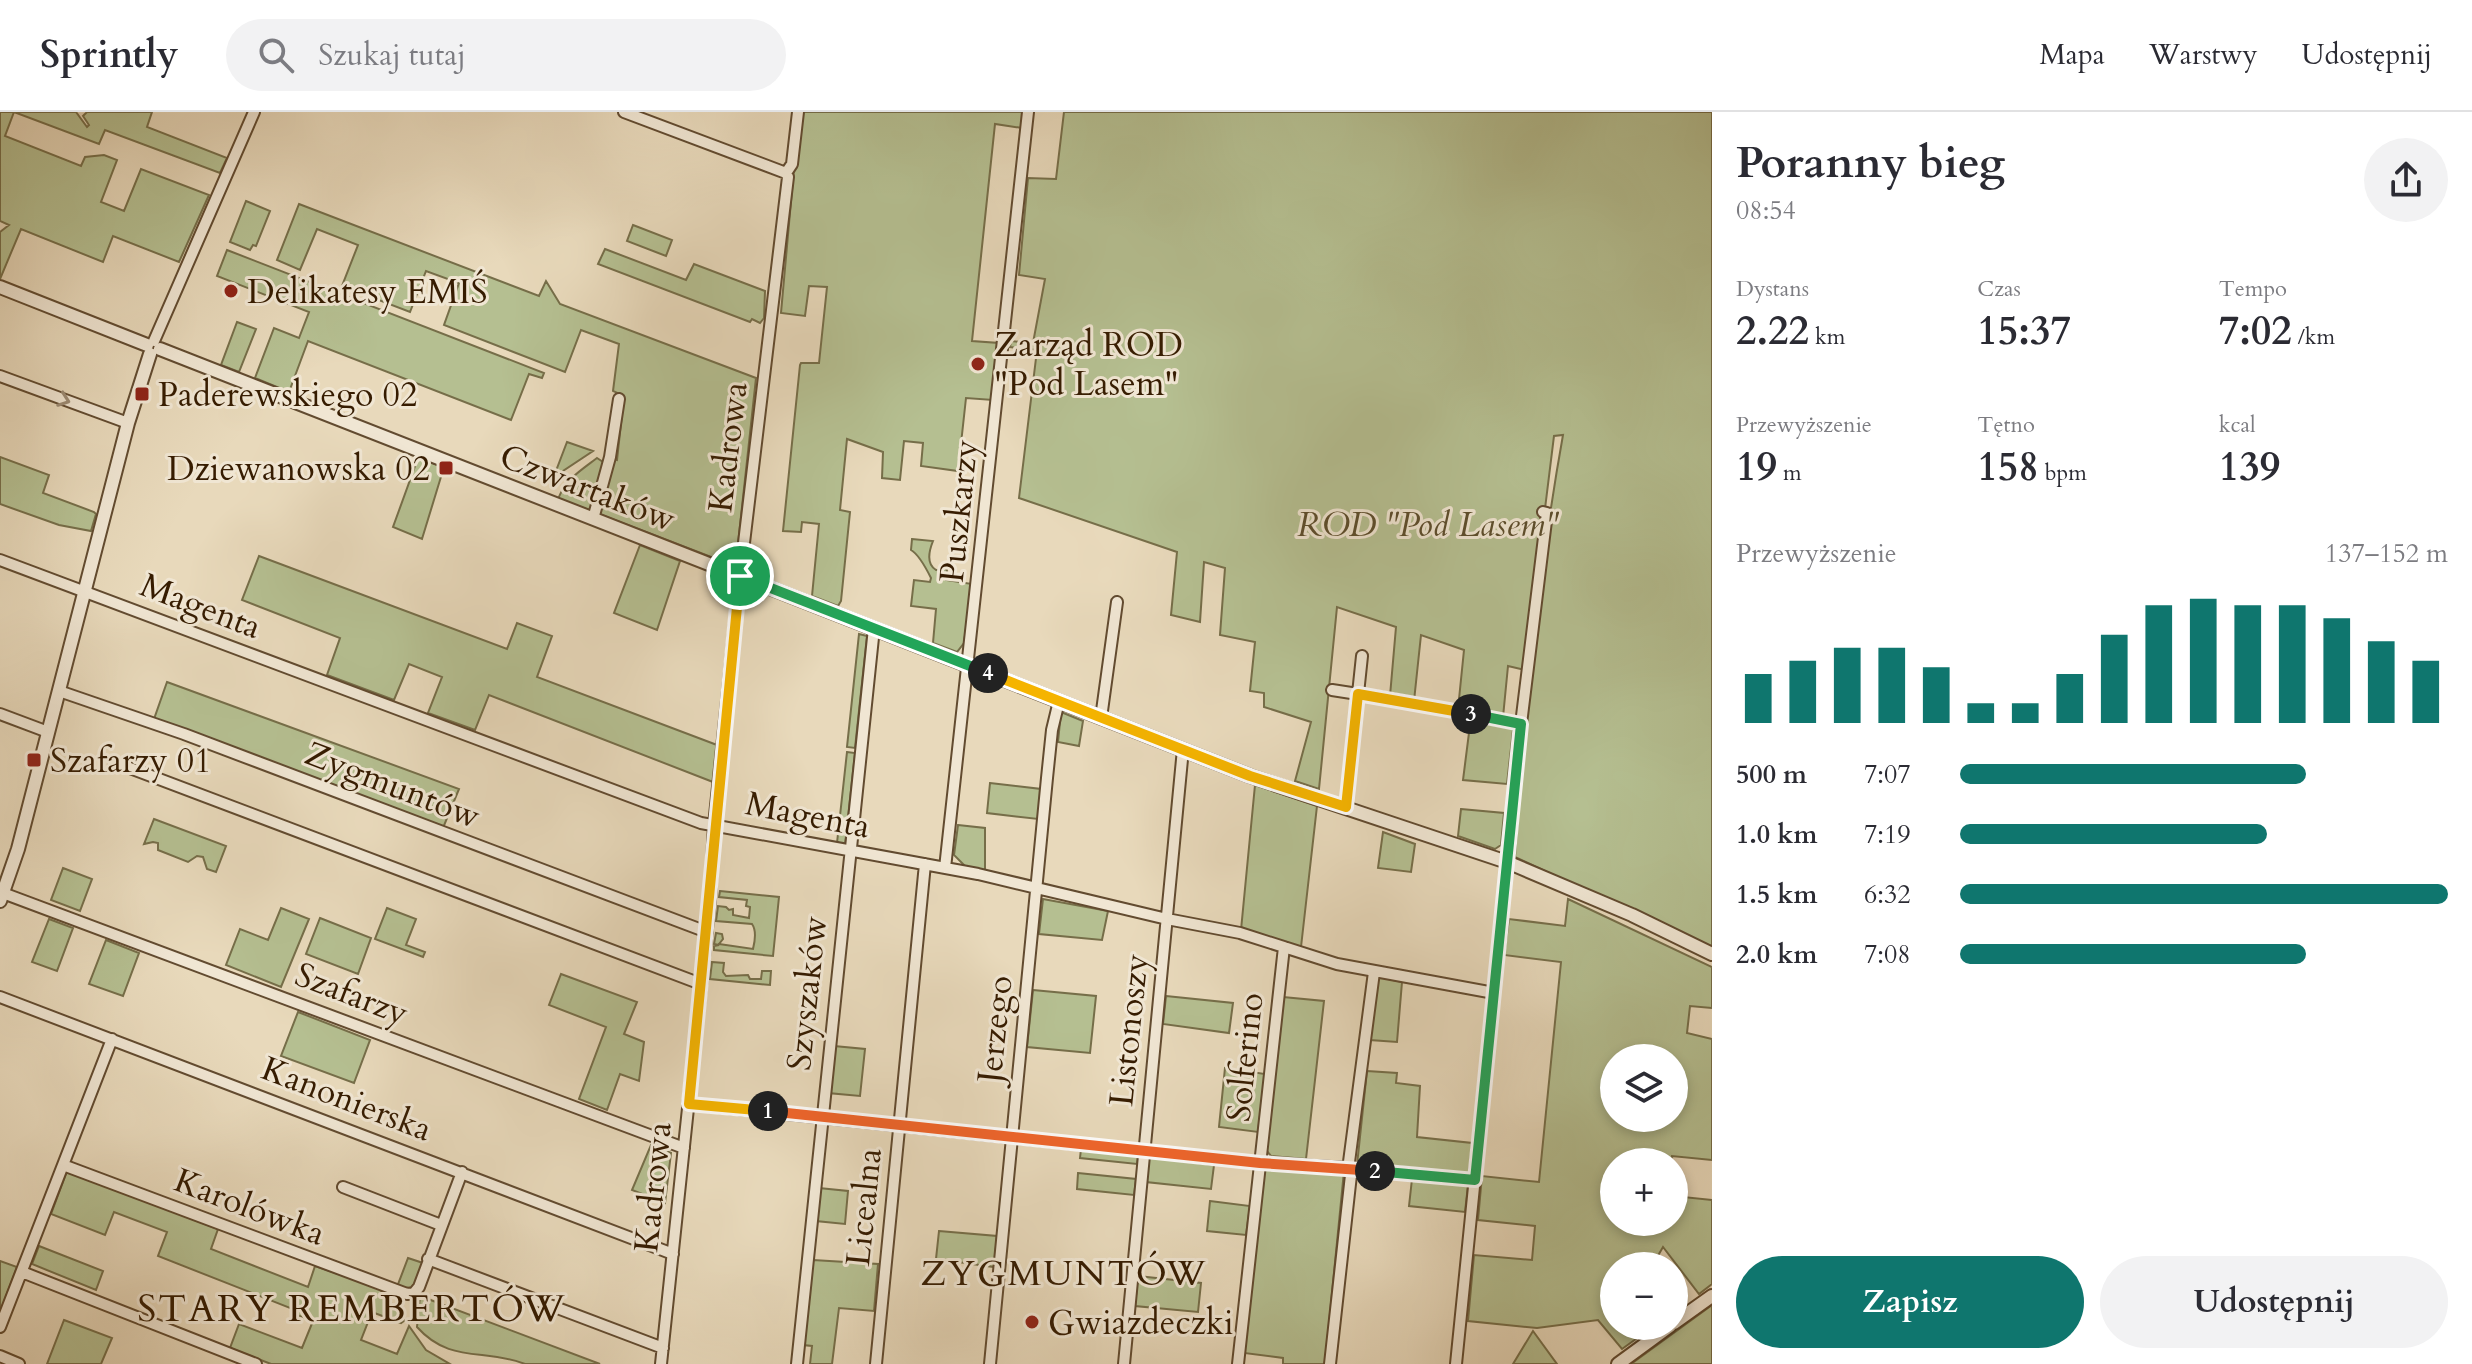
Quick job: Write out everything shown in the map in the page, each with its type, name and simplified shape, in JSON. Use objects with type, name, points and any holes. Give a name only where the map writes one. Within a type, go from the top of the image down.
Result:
[{"type":"street","points":[[1,896],[18,849],[128,423],[153,347],[254,112]]},
{"type":"street","points":[[624,112],[786,173]]},
{"type":"street","name":"Kadrowa","points":[[661,1364],[707,932],[714,825],[740,576],[787,186],[786,173],[792,164],[798,112]]},
{"type":"street","name":"Puszkarzy","points":[[945,868],[1028,112]]},
{"type":"street","name":"Czwartaków","points":[[0,287],[1250,776],[1507,862],[1632,915],[1712,954]]},
{"type":"street","points":[[0,376],[128,423]]},
{"type":"street","points":[[593,519],[610,457],[619,399]]},
{"type":"street","points":[[1456,1364],[1530,638],[1547,513],[1543,512]]},
{"type":"street","name":"Magenta","points":[[0,560],[671,812],[714,825],[945,868],[1240,933],[1337,964],[1494,993]]},
{"type":"street","points":[[1101,718],[1117,602]]},
{"type":"street","name":"Szyszaków","points":[[797,1364],[874,628]]},
{"type":"street","points":[[1346,807],[1362,656]]},
{"type":"street","points":[[1332,690],[1521,724]]},
{"type":"street","name":"Zygmuntów","points":[[59,691],[184,734],[707,932]]},
{"type":"street","name":"Jerzego","points":[[990,1364],[1052,730],[1059,701]]},
{"type":"street","points":[[0,714],[48,732]]},
{"type":"street","name":"Listonoszy","points":[[1124,1364],[1183,749]]},
{"type":"street","points":[[114,762],[701,984]]},
{"type":"street","name":"Licealna","points":[[876,1364],[925,864]]},
{"type":"street","name":"Szafarzy","points":[[1,896],[684,1148]]},
{"type":"street","name":"Solferino","points":[[1238,1364],[1284,947]]},
{"type":"street","points":[[1330,1364],[1351,1175],[1355,1104],[1374,972]]},
{"type":"street","name":"Kanonierska","points":[[0,997],[673,1254]]},
{"type":"street","points":[[0,1327],[112,1039]]},
{"type":"street","points":[[689,1104],[1260,1163],[1475,1180]]},
{"type":"street","name":"Karolówka","points":[[63,1165],[393,1291],[407,1294],[417,1290],[428,1259]]},
{"type":"street","points":[[462,1172],[428,1259],[663,1348]]},
{"type":"street","points":[[343,1187],[441,1225]]},
{"type":"street","points":[[22,1272],[256,1364]]},
{"type":"street","points":[[1688,1313],[1712,1296]]},
{"type":"street","points":[[1618,1364],[1651,1340]]},
{"type":"street","points":[[0,1356],[19,1364]]},
{"type":"green space","points":[[0,112],[14,112],[5,136],[81,166],[85,157],[104,155],[117,160],[101,202],[124,211],[141,169],[209,195],[179,262],[113,236],[103,262],[21,229],[0,279],[0,232],[9,225],[0,221]]},
{"type":"green space","points":[[14,112],[76,112],[87,127],[89,125],[83,116],[87,112],[152,112],[147,127],[227,158],[220,173],[105,130],[99,144]]},
{"type":"green space","points":[[799,112],[1024,112],[1022,128],[995,124],[972,341],[999,343],[993,400],[966,398],[958,471],[921,466],[923,443],[904,441],[900,480],[882,478],[883,452],[847,439],[840,510],[850,512],[838,606],[812,596],[819,524],[802,522],[801,532],[783,531],[800,365],[819,363],[827,287],[809,286],[805,316],[781,313]]},
{"type":"green space","name":"ROD \"Pod Lasem\"","points":[[1064,112],[1712,112],[1712,949],[1515,857],[1533,645],[1563,435],[1554,436],[1525,670],[1508,666],[1503,717],[1458,709],[1464,650],[1421,635],[1414,701],[1390,696],[1396,627],[1337,607],[1319,789],[1295,781],[1311,722],[1264,707],[1264,693],[1250,691],[1255,642],[1220,635],[1225,568],[1204,562],[1200,622],[1171,615],[1177,552],[1019,498],[1037,350],[1010,347],[1011,341],[1033,343],[1045,279],[1019,275],[1028,178],[1056,179]]},
{"type":"green space","points":[[246,201],[270,211],[256,246],[253,245],[250,250],[230,242]]},
{"type":"green space","points":[[299,204],[539,296],[546,281],[560,304],[756,378],[736,562],[732,565],[599,514],[612,459],[617,460],[624,396],[613,391],[619,344],[581,330],[565,372],[444,325],[459,283],[426,271],[410,312],[342,286],[358,245],[317,229],[300,270],[277,260]]},
{"type":"green space","points":[[633,225],[672,240],[666,256],[627,241]]},
{"type":"green space","points":[[605,249],[686,280],[694,264],[765,291],[764,318],[760,323],[752,319],[750,322],[598,264]]},
{"type":"green space","points":[[227,250],[544,373],[542,378],[529,374],[511,420],[308,341],[289,392],[255,378],[274,328],[299,338],[309,312],[217,276]]},
{"type":"green space","points":[[237,322],[256,329],[239,372],[221,365]]},
{"type":"green space","points":[[567,442],[593,451],[563,471],[553,485],[551,484]]},
{"type":"green space","points":[[0,457],[49,475],[43,493],[94,512],[91,531],[59,525],[0,504]]},
{"type":"green space","points":[[418,458],[444,467],[422,539],[393,527]]},
{"type":"green space","points":[[597,458],[603,462],[592,511],[558,499],[569,481]]},
{"type":"green space","points":[[912,539],[933,541],[931,564],[936,570],[947,569],[946,580],[972,584],[964,643],[957,652],[933,643],[936,609],[911,606],[914,580],[930,582],[931,578],[911,550]]},
{"type":"green space","points":[[640,545],[680,561],[657,630],[614,613]]},
{"type":"green space","points":[[259,556],[507,649],[517,623],[552,636],[537,677],[717,745],[713,782],[489,695],[475,730],[428,713],[442,677],[409,664],[394,700],[327,675],[340,638],[242,600]]},
{"type":"green space","points":[[859,634],[867,636],[855,748],[847,747]]},
{"type":"green space","points":[[167,682],[459,789],[443,828],[153,722]]},
{"type":"green space","points":[[1061,712],[1083,721],[1079,746],[1058,742]]},
{"type":"green space","points":[[1471,717],[1508,724],[1513,730],[1507,784],[1463,780]]},
{"type":"green space","points":[[847,752],[855,753],[845,845],[837,843]]},
{"type":"green space","points":[[990,783],[1041,789],[1038,819],[987,813]]},
{"type":"green space","points":[[1255,785],[1317,806],[1301,947],[1241,930]]},
{"type":"green space","points":[[1461,809],[1504,813],[1501,845],[1495,849],[1458,836]]},
{"type":"green space","points":[[154,819],[226,846],[216,872],[207,869],[203,857],[197,856],[188,862],[158,850],[158,843],[144,844]]},
{"type":"green space","points":[[958,825],[985,828],[985,872],[966,867],[954,855]]},
{"type":"green space","points":[[1383,832],[1415,844],[1411,872],[1378,868]]},
{"type":"green space","points":[[63,868],[92,879],[80,911],[51,900]]},
{"type":"green space","points":[[720,891],[779,897],[773,956],[714,950],[714,946],[719,945],[714,944],[716,933],[722,934],[719,944],[753,949],[755,939],[752,924],[716,921],[718,906],[733,909],[733,915],[749,918],[747,900],[719,897]]},
{"type":"green space","points":[[1043,899],[1108,911],[1102,940],[1039,934]]},
{"type":"green space","points":[[1568,899],[1712,967],[1712,1008],[1690,1006],[1687,1033],[1712,1039],[1712,1160],[1688,1158],[1688,1148],[1600,1148],[1600,1236],[1688,1236],[1688,1197],[1712,1200],[1712,1284],[1699,1294],[1688,1280],[1688,1252],[1667,1252],[1663,1247],[1660,1252],[1600,1252],[1600,1322],[1598,1320],[1537,1328],[1468,1321],[1474,1255],[1532,1260],[1535,1226],[1478,1220],[1482,1176],[1539,1182],[1561,962],[1504,955],[1509,919],[1565,926]]},
{"type":"green space","points":[[281,908],[309,919],[281,987],[226,965],[240,929],[268,940]]},
{"type":"green space","points":[[387,908],[416,919],[406,945],[425,952],[423,957],[375,939]]},
{"type":"green space","points":[[320,918],[371,938],[358,974],[306,954]]},
{"type":"green space","points":[[49,919],[73,928],[57,971],[32,962]]},
{"type":"green space","points":[[106,940],[139,953],[123,996],[89,984]]},
{"type":"green space","points":[[712,962],[724,963],[726,976],[748,975],[750,979],[761,979],[762,971],[771,971],[770,985],[710,979]]},
{"type":"green space","points":[[561,974],[637,1002],[624,1034],[644,1042],[639,1081],[620,1074],[607,1110],[579,1099],[606,1027],[549,1005]]},
{"type":"green space","points":[[1376,979],[1402,982],[1397,1042],[1370,1040]]},
{"type":"green space","points":[[1033,990],[1096,996],[1090,1053],[1027,1047]]},
{"type":"green space","points":[[1166,996],[1233,1003],[1229,1033],[1163,1024]]},
{"type":"green space","points":[[1283,997],[1324,1001],[1306,1159],[1271,1156],[1266,1150]]},
{"type":"green space","points":[[298,1012],[370,1040],[354,1083],[281,1056]]},
{"type":"green space","points":[[834,1046],[865,1049],[860,1096],[828,1093]]},
{"type":"green space","points":[[1225,1068],[1265,1074],[1258,1132],[1219,1127]]},
{"type":"green space","points":[[1367,1071],[1397,1073],[1396,1083],[1420,1086],[1417,1137],[1472,1143],[1469,1175],[1357,1165]]},
{"type":"green space","points":[[651,1145],[671,1153],[665,1203],[632,1190]]},
{"type":"green space","points":[[1081,1149],[1135,1154],[1137,1164],[1080,1158]]},
{"type":"green space","points":[[1149,1157],[1214,1165],[1211,1189],[1146,1182]]},
{"type":"green space","points":[[1265,1167],[1344,1171],[1325,1364],[1283,1364],[1283,1358],[1244,1353]]},
{"type":"green space","points":[[67,1171],[218,1229],[211,1249],[308,1287],[315,1266],[379,1288],[405,1320],[401,1323],[372,1312],[361,1340],[397,1354],[409,1326],[426,1350],[450,1364],[271,1364],[230,1348],[239,1324],[302,1348],[313,1321],[297,1315],[298,1311],[158,1256],[167,1232],[114,1212],[105,1235],[51,1214]]},
{"type":"green space","points":[[1078,1173],[1136,1179],[1134,1195],[1077,1189]]},
{"type":"green space","points":[[1412,1179],[1468,1185],[1465,1212],[1409,1206]]},
{"type":"green space","points":[[819,1188],[848,1191],[845,1224],[816,1221]]},
{"type":"green space","points":[[1210,1201],[1250,1206],[1246,1235],[1207,1231]]},
{"type":"green space","points":[[939,1231],[997,1236],[994,1267],[936,1259]]},
{"type":"green space","points":[[39,1246],[103,1271],[96,1290],[32,1264]]},
{"type":"green space","points":[[408,1258],[423,1263],[416,1287],[409,1291],[397,1287]]},
{"type":"green space","points":[[813,1260],[878,1264],[874,1311],[839,1308],[832,1364],[810,1364],[812,1346],[803,1345]]},
{"type":"green space","points":[[0,1261],[17,1267],[0,1312]]},
{"type":"green space","points":[[1138,1276],[1201,1283],[1198,1312],[1135,1306]]},
{"type":"green space","points":[[420,1296],[600,1364],[525,1364],[455,1351],[429,1339],[417,1327]]},
{"type":"green space","points":[[1712,1305],[1712,1364],[1631,1364],[1664,1340],[1688,1340],[1688,1322]]},
{"type":"green space","points":[[64,1320],[112,1338],[101,1364],[47,1364]]},
{"type":"green space","points":[[1533,1331],[1557,1364],[1513,1364]]},
{"type":"green space","points":[[1615,1340],[1635,1340],[1622,1349]]},
{"type":"place","name":"Delikatesy EMIŚ","points":[[231,291]]},
{"type":"place","name":"Zarząd ROD \"Pod Lasem\"","points":[[978,364]]},
{"type":"place","name":"Paderewskiego 02","points":[[142,394]]},
{"type":"place","name":"Dziewanowska 02","points":[[446,468]]},
{"type":"place","name":"Szafarzy 01","points":[[34,760]]},
{"type":"place","name":"Gwiazdeczki","points":[[1032,1322]]},
{"type":"district","name":"ZYGMUNTÓW","points":[[1064,1272]]},
{"type":"district","name":"STARY REMBERTÓW","points":[[352,1308]]},
{"type":"route","points":[[740,576],[1250,776],[1346,807],[1358,694],[1521,724],[1475,1180],[1260,1163],[689,1104],[740,576]]}]
